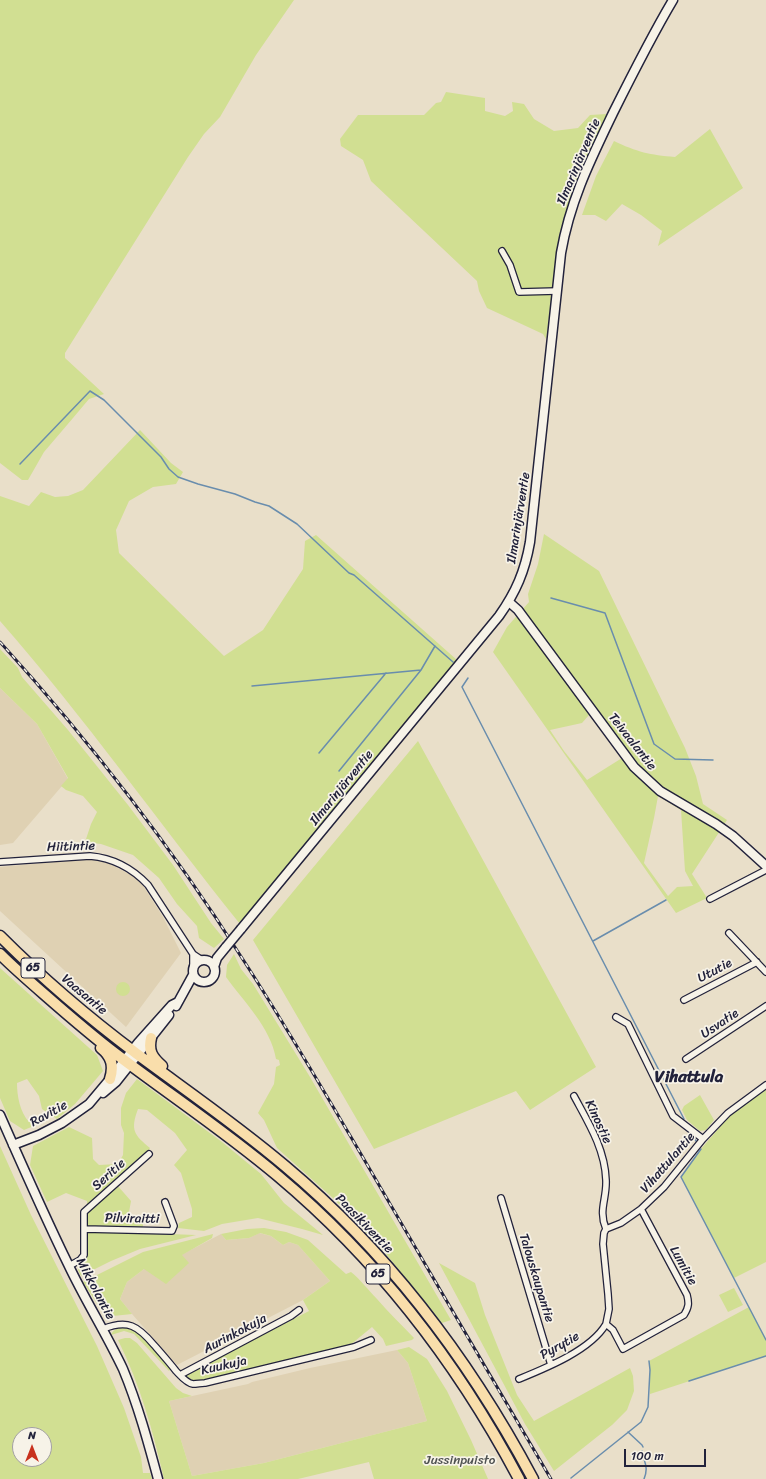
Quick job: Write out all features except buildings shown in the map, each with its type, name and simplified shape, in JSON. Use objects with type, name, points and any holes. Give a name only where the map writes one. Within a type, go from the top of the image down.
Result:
[{"type":"highway","name":"Vaasantie","points":[[0,936],[56,989],[135,1052]]},
{"type":"highway","name":"Vaasantie","points":[[0,954],[83,1028],[127,1062]]},
{"type":"highway","name":"65","points":[[83,1028],[90,1040],[109,1055],[113,1067],[110,1079]]},
{"type":"highway","points":[[151,1038],[149,1046],[152,1056],[187,1086],[190,1093]]},
{"type":"highway","name":"Paasikiventie","points":[[135,1052],[239,1128],[284,1165],[376,1252],[434,1321],[473,1375],[502,1422],[533,1479]]},
{"type":"highway","name":"Paasikiventie","points":[[127,1062],[217,1127],[278,1176],[339,1231],[424,1329],[450,1364],[495,1434],[519,1479]]},
{"type":"main road","name":"Ilmarinjärventie","points":[[208,963],[217,958],[241,929],[499,616],[517,589],[523,574],[530,542],[561,253],[565,230],[578,189],[630,78],[673,0]]},
{"type":"main road","name":"Teivaalantie","points":[[509,602],[518,610],[634,767],[666,795],[711,821],[733,836],[766,866]]},
{"type":"main road","points":[[135,1052],[151,1038],[176,1008],[178,1002],[195,975],[198,961],[208,963],[215,973],[212,979],[206,982],[195,975]]},
{"type":"main road","points":[[135,1052],[172,1005],[178,1002]]},
{"type":"main road","name":"Ravitie","points":[[13,1145],[39,1135],[62,1123],[106,1092],[135,1052]]},
{"type":"main road","name":"Ravitie","points":[[94,1099],[110,1079],[127,1062]]},
{"type":"main road","name":"Mikkolantie","points":[[0,1115],[35,1196],[122,1369],[146,1432],[158,1479]]},
{"type":"street","points":[[502,251],[510,264],[519,292],[557,292]]},
{"type":"street","name":"Hiitintie","points":[[0,862],[99,856],[124,866],[139,876],[148,885],[193,954],[208,963]]},
{"type":"street","points":[[710,899],[766,870]]},
{"type":"street","points":[[729,933],[766,972]]},
{"type":"street","points":[[193,954],[195,975]]},
{"type":"street","name":"Ututie","points":[[684,1000],[757,962]]},
{"type":"street","name":"Usvatie","points":[[686,1059],[766,1006]]},
{"type":"street","points":[[616,1017],[628,1024],[673,1116],[703,1139]]},
{"type":"street","name":"Vihattulantie","points":[[606,1229],[620,1223],[641,1208],[664,1187],[703,1139],[728,1113],[766,1085]]},
{"type":"street","name":"Kinostie","points":[[574,1096],[598,1145],[603,1163],[606,1180],[602,1213],[606,1229]]},
{"type":"street","name":"Seritie","points":[[84,1229],[84,1212],[150,1154]]},
{"type":"street","name":"Talouskaupantie","points":[[501,1198],[551,1364]]},
{"type":"street","name":"Pilviraitti","points":[[84,1229],[172,1231],[174,1226],[165,1202]]},
{"type":"street","name":"Lumitie","points":[[606,1324],[612,1330],[624,1349],[684,1315],[688,1309],[689,1303],[687,1295],[641,1208]]},
{"type":"street","points":[[69,1266],[83,1257],[84,1229]]},
{"type":"street","points":[[606,1229],[603,1236],[609,1309],[606,1324]]},
{"type":"street","name":"Aurinkokuja","points":[[180,1375],[292,1316],[299,1310]]},
{"type":"street","name":"Kuukuja","points":[[103,1329],[118,1324],[127,1324],[136,1327],[144,1333],[180,1375],[191,1383],[205,1383],[354,1347],[371,1340]]},
{"type":"street","name":"Pyrytie","points":[[519,1379],[540,1371],[583,1348],[600,1334],[606,1324]]},
{"type":"shaded area","points":[[0,688],[37,724],[68,779],[13,843],[0,845]]},
{"type":"shaded area","points":[[88,859],[108,863],[135,877],[142,884],[163,917],[181,953],[126,1027],[0,911],[0,867]]},
{"type":"shaded area","points":[[259,1233],[271,1236],[283,1245],[289,1242],[298,1245],[330,1281],[303,1300],[177,1365],[120,1299],[127,1282],[144,1269],[188,1264],[181,1255],[221,1234],[226,1240],[249,1238]]},
{"type":"shaded area","points":[[397,1350],[408,1363],[427,1421],[264,1463],[192,1476],[169,1401],[248,1384],[310,1368]]},
{"type":"green space","points":[[0,0],[294,0],[256,55],[220,117],[204,134],[188,157],[65,353],[65,358],[104,394],[89,399],[44,452],[28,480],[22,480],[0,463]]},
{"type":"green space","points":[[446,92],[485,98],[485,111],[505,116],[513,111],[512,102],[524,104],[534,119],[554,131],[578,128],[590,115],[607,114],[573,188],[560,235],[546,339],[543,334],[487,308],[479,291],[477,281],[371,181],[363,160],[341,146],[340,139],[358,115],[424,115],[436,103],[441,102]]},
{"type":"green space","points":[[710,129],[743,188],[658,246],[662,231],[641,215],[622,204],[606,221],[595,215],[582,215],[596,176],[614,141],[644,152],[675,157]]},
{"type":"green space","points":[[140,430],[171,463],[183,472],[176,484],[153,487],[129,501],[116,530],[119,553],[224,656],[263,630],[303,569],[305,541],[316,535],[457,660],[240,924],[62,695],[0,621],[0,496],[29,506],[41,492],[55,497],[68,496],[83,490]]},
{"type":"green space","points":[[544,534],[599,571],[685,748],[696,776],[703,804],[727,820],[692,874],[707,898],[676,913],[493,652],[507,627],[529,602],[528,594],[538,564]],"holes":[[[589,715],[622,758],[587,780],[564,751],[550,730],[582,723]],[[658,796],[681,810],[685,871],[693,886],[677,887],[668,896],[644,863]]]},
{"type":"green space","points":[[0,649],[18,668],[22,677],[68,730],[128,805],[173,865],[211,923],[224,939],[214,948],[199,938],[197,926],[177,904],[159,878],[133,855],[101,844],[85,842],[97,812],[83,796],[66,790],[61,786],[68,778],[37,724],[0,688]]},
{"type":"green space","points":[[418,741],[596,1067],[530,1110],[516,1091],[374,1149],[253,940]]},
{"type":"green space","points":[[234,954],[241,969],[253,984],[310,1077],[451,1320],[442,1323],[386,1254],[334,1199],[277,1148],[264,1120],[258,1113],[274,1084],[276,1067],[280,1065],[279,1060],[276,1059],[269,1037],[263,1026],[226,977],[227,965]]},
{"type":"green space","points":[[0,968],[97,1055],[103,1071],[75,1104],[57,1119],[42,1109],[39,1096],[27,1079],[17,1083],[23,1114],[29,1122],[40,1115],[46,1118],[46,1121],[24,1130],[10,1121],[0,1098]]},
{"type":"green space","points":[[123,982],[128,984],[130,989],[128,994],[123,996],[118,994],[116,989],[118,984]]},
{"type":"green space","points":[[137,1079],[222,1142],[261,1174],[284,1203],[323,1235],[258,1218],[222,1224],[204,1231],[178,1228],[179,1223],[192,1217],[192,1209],[181,1173],[174,1165],[187,1150],[175,1133],[147,1110],[138,1109],[134,1122],[135,1132],[150,1148],[146,1155],[87,1207],[87,1201],[66,1193],[47,1202],[30,1165],[33,1146],[69,1127],[92,1138],[93,1159],[99,1165],[118,1164],[123,1155],[124,1133],[121,1125],[121,1108],[126,1093]]},
{"type":"green space","points":[[766,1090],[766,1262],[734,1278],[681,1177],[701,1149],[731,1114]]},
{"type":"green space","points":[[700,1095],[714,1120],[706,1130],[700,1131],[687,1120],[682,1110],[684,1106]]},
{"type":"green space","points":[[0,1146],[31,1215],[97,1346],[124,1408],[141,1457],[143,1473],[150,1473],[152,1479],[0,1479]]},
{"type":"green space","points":[[117,1185],[131,1201],[129,1212],[133,1217],[143,1219],[143,1229],[87,1228],[87,1211]]},
{"type":"green space","points":[[264,1228],[286,1232],[308,1240],[346,1274],[351,1272],[355,1275],[414,1338],[412,1340],[386,1346],[383,1339],[372,1327],[349,1346],[211,1379],[197,1381],[188,1378],[186,1375],[309,1311],[303,1300],[330,1281],[298,1245],[289,1242],[283,1245],[271,1236],[260,1233],[249,1238],[226,1240],[221,1234],[247,1229]]},
{"type":"green space","points":[[88,1231],[196,1235],[140,1249],[81,1276],[78,1270],[79,1265],[87,1258]]},
{"type":"green space","points":[[213,1234],[212,1238],[182,1255],[189,1263],[166,1284],[144,1269],[127,1282],[120,1299],[132,1314],[113,1316],[103,1313],[83,1282],[143,1252]]},
{"type":"green space","points":[[439,1263],[475,1283],[485,1315],[517,1395],[534,1421],[630,1368],[633,1376],[634,1391],[627,1410],[612,1425],[554,1471],[525,1424]]},
{"type":"green space","points":[[734,1288],[743,1305],[728,1312],[719,1295]]},
{"type":"green space","points":[[749,1307],[766,1340],[766,1356],[650,1394],[649,1361]]},
{"type":"green space","points":[[122,1327],[130,1328],[139,1333],[171,1368],[169,1371],[134,1334],[124,1331],[111,1335],[115,1330]]},
{"type":"green space","name":"Jussinpuisto","points":[[130,1338],[137,1343],[176,1388],[183,1393],[192,1396],[169,1401],[192,1476],[264,1463],[427,1421],[408,1363],[397,1350],[409,1347],[427,1359],[447,1391],[488,1479],[374,1479],[369,1462],[298,1479],[164,1479],[145,1408],[133,1374],[118,1340]]},
{"type":"waterway","points":[[20,464],[90,391],[104,400],[161,457],[169,469],[178,477],[269,506],[297,524],[349,573],[354,575],[453,662]]},
{"type":"waterway","points":[[551,598],[605,613],[654,744],[675,759],[713,760]]},
{"type":"waterway","points":[[339,771],[421,670],[435,646]]},
{"type":"waterway","points":[[252,686],[421,670]]},
{"type":"waterway","points":[[319,753],[386,673]]},
{"type":"waterway","points":[[468,678],[462,687],[684,1119]]},
{"type":"waterway","points":[[593,941],[666,900]]},
{"type":"waterway","points":[[691,1134],[696,1141]]},
{"type":"waterway","points":[[701,1149],[681,1177],[766,1340]]},
{"type":"waterway","points":[[689,1381],[766,1356]]},
{"type":"waterway","points":[[571,1478],[641,1422],[648,1407],[649,1361]]},
{"type":"waterway","points":[[628,1432],[643,1447]]},
{"type":"waterway","points":[[642,1451],[646,1468],[644,1479]]},
{"type":"railway","points":[[0,642],[65,717],[128,795],[187,875],[215,916],[305,1059],[551,1479]]},
{"type":"district","name":"Vihattula","points":[[689,1078]]}]
